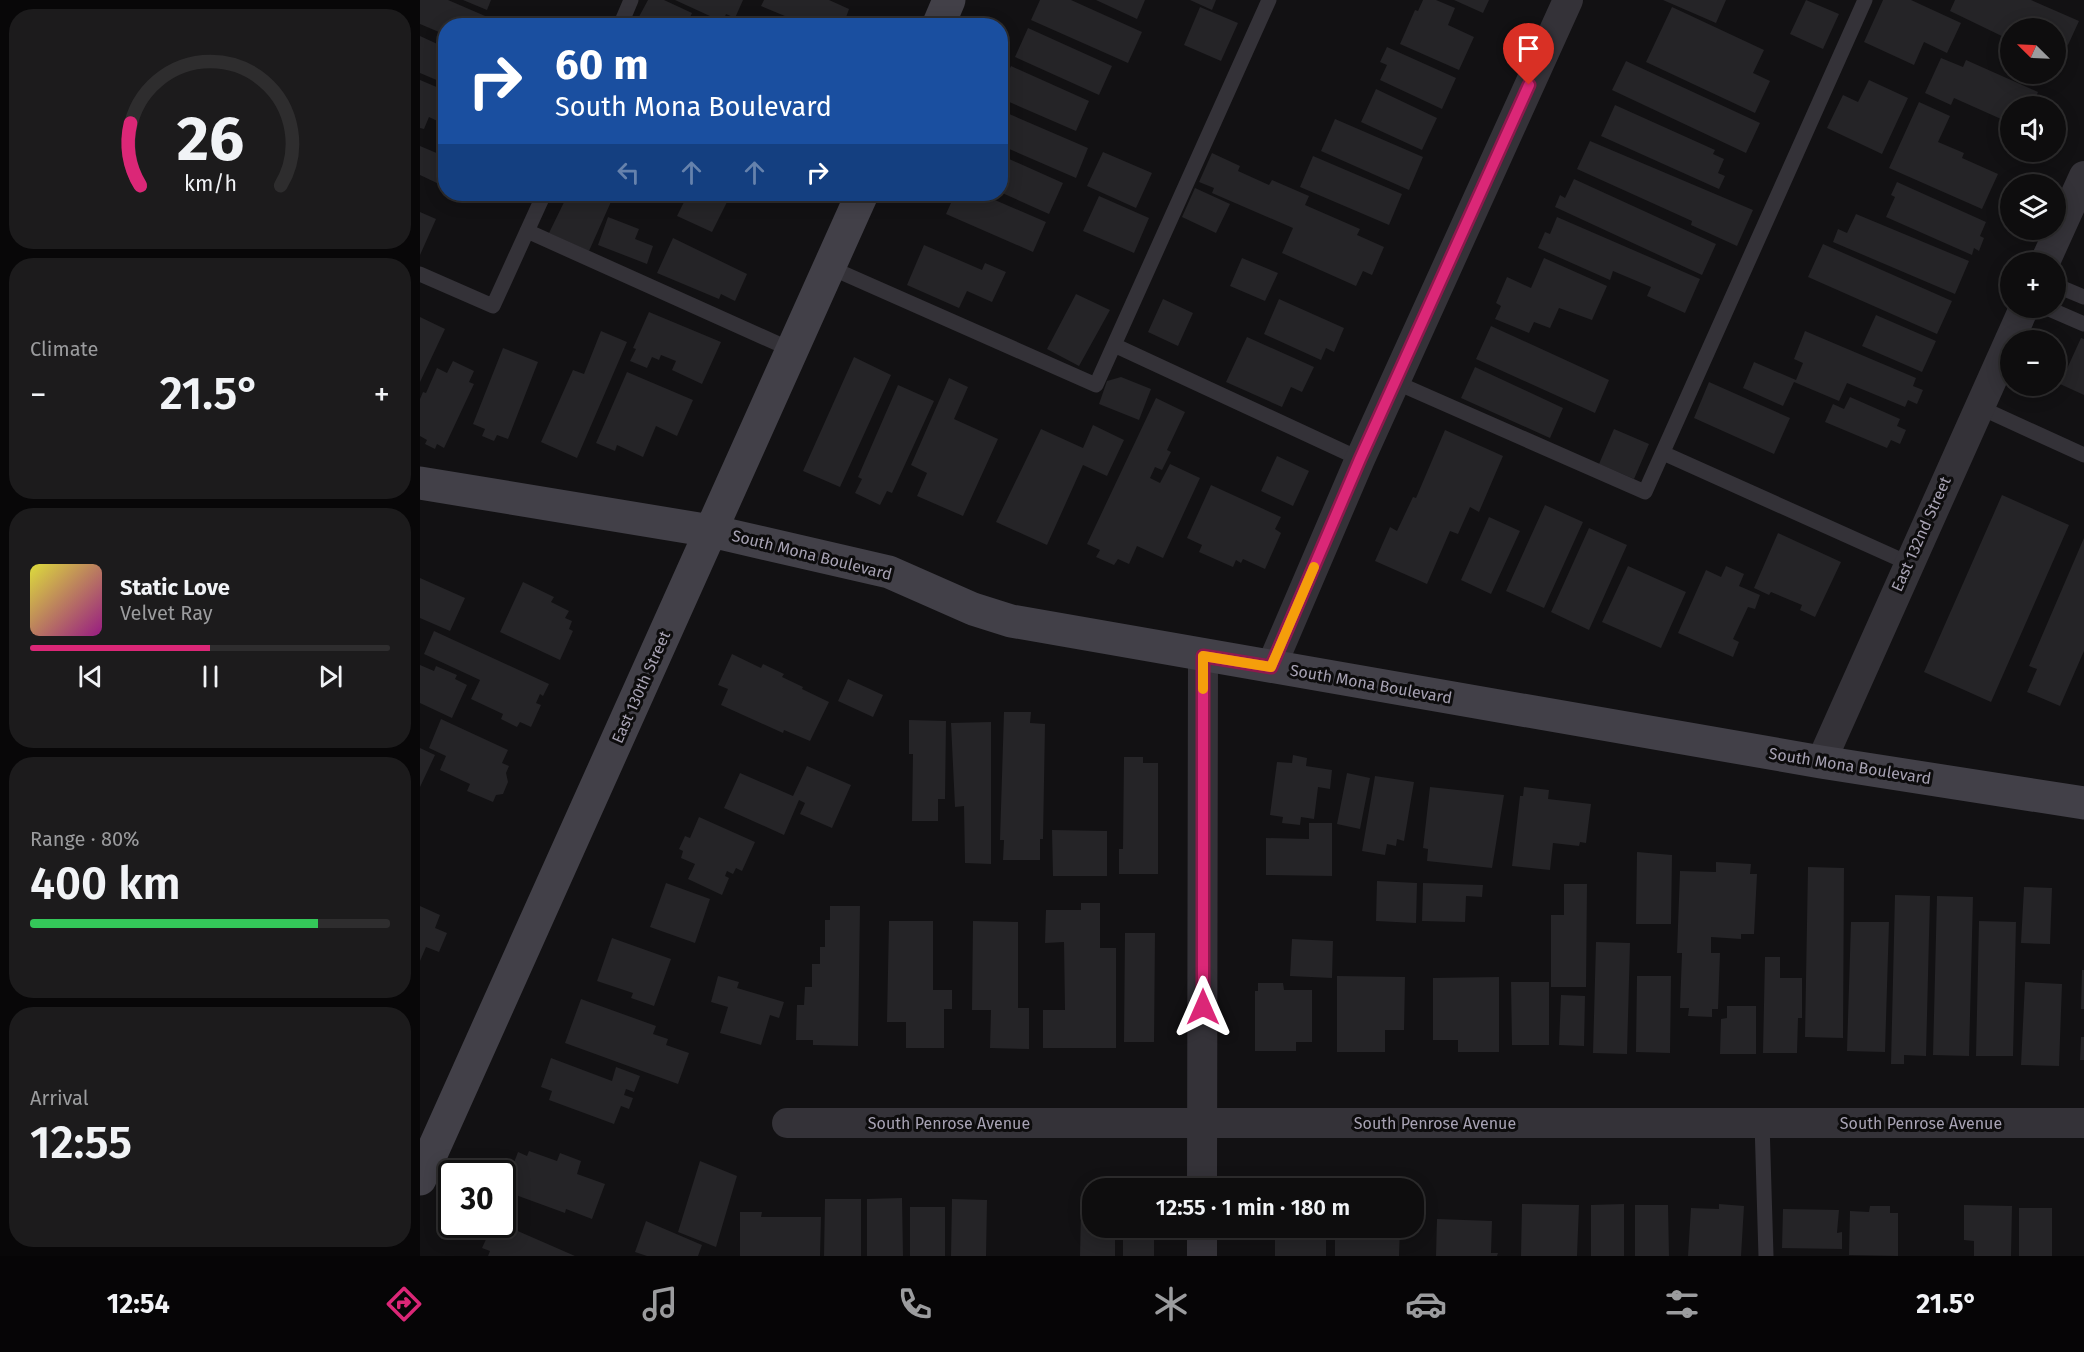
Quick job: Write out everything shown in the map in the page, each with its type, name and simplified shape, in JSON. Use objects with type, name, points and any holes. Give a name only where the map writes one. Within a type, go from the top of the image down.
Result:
[{"type":"street","points":[[941,18],[949,0]]},
{"type":"street","points":[[1271,667],[1360,459],[1568,0]]},
{"type":"street","points":[[2050,252],[2084,176]]},
{"type":"street","name":"East 130th Street","points":[[420,1179],[859,201]]},
{"type":"street","name":"East 132nd Street","points":[[1821,762],[2019,318]]},
{"type":"street","name":"South Mona Boulevard","points":[[420,483],[711,531],[889,572],[973,609],[1011,621],[1821,762],[2084,803]]},
{"type":"street","points":[[1202,1178],[1203,656]]},
{"type":"street","name":"South Penrose Avenue","points":[[787,1123],[2084,1123]]},
{"type":"street","points":[[1202,1238],[1202,1256]]},
{"type":"lane","points":[[623,18],[631,0]]},
{"type":"lane","points":[[829,267],[1095,385],[1269,0]]},
{"type":"lane","points":[[1395,382],[1645,492],[1865,0]]},
{"type":"lane","points":[[420,274],[493,306],[541,201]]},
{"type":"lane","points":[[527,231],[792,350]]},
{"type":"lane","points":[[2066,290],[2084,297]]},
{"type":"lane","points":[[2066,316],[2084,324]]},
{"type":"lane","points":[[1114,345],[1360,459]]},
{"type":"lane","points":[[1979,406],[2084,455]]},
{"type":"lane","points":[[1663,453],[1908,563]]},
{"type":"lane","points":[[1762,1123],[1766,1256]]},
{"type":"building","points":[[420,0],[448,0],[490,18],[438,18],[438,32],[420,24]]},
{"type":"building","points":[[463,0],[491,0],[487,10]]},
{"type":"building","points":[[648,0],[664,0],[692,13],[690,18],[638,18]]},
{"type":"building","points":[[675,0],[743,0],[735,18],[726,14],[724,18],[714,18]]},
{"type":"building","points":[[764,0],[829,0],[849,9],[846,18],[790,18],[761,6]]},
{"type":"building","points":[[1040,0],[1071,0],[1142,32],[1128,63],[1031,20]]},
{"type":"building","points":[[1096,0],[1145,0],[1137,19]]},
{"type":"building","points":[[1190,0],[1216,0],[1212,10]]},
{"type":"building","points":[[1423,0],[1436,0],[1455,8],[1448,25],[1474,37],[1459,70],[1400,44],[1415,10],[1418,11]]},
{"type":"building","points":[[1454,0],[1489,0],[1483,13]]},
{"type":"building","points":[[1663,0],[1726,0],[1716,23]]},
{"type":"building","points":[[1806,0],[1839,14],[1823,49],[1790,34]]},
{"type":"building","points":[[1883,0],[1911,0],[1961,23],[1947,53],[1924,42],[1914,65],[1864,42]]},
{"type":"building","points":[[1955,0],[2031,0],[2079,21],[2068,45],[2066,44],[2066,18],[2000,18],[2000,35],[1950,11]]},
{"type":"building","points":[[1200,7],[1238,23],[1221,61],[1184,45]]},
{"type":"building","points":[[1672,7],[1764,50],[1753,73],[1770,81],[1755,113],[1646,62]]},
{"type":"building","points":[[1028,28],[1112,66],[1099,95],[1015,57]]},
{"type":"building","points":[[420,36],[438,44],[438,81],[420,73]]},
{"type":"building","points":[[1387,47],[1456,78],[1442,109],[1380,80],[1387,65],[1380,62]]},
{"type":"building","points":[[1941,58],[1963,67],[1966,60],[2000,75],[2000,84],[2020,84],[2038,92],[2036,96],[2000,96],[2000,119],[1954,98],[1951,105],[1925,93]]},
{"type":"building","points":[[1626,61],[1760,123],[1746,153],[1612,90]]},
{"type":"building","points":[[1011,66],[1089,101],[1076,131],[1008,101],[1008,72]]},
{"type":"building","points":[[420,80],[438,88],[438,121],[429,117],[424,129],[420,128]]},
{"type":"building","points":[[1869,80],[1908,98],[1882,154],[1827,128],[1843,95],[1858,102]]},
{"type":"building","points":[[1376,89],[1437,118],[1422,150],[1361,122]]},
{"type":"building","points":[[1919,102],[1950,116],[1938,142],[1964,153],[1962,158],[1998,174],[1982,209],[1889,168]]},
{"type":"building","points":[[1615,105],[1715,150],[1713,154],[1724,159],[1718,173],[1725,176],[1719,189],[1601,136]]},
{"type":"building","points":[[1008,113],[1088,148],[1076,178],[1008,148]]},
{"type":"building","points":[[1335,119],[1423,157],[1409,190],[1321,151]]},
{"type":"building","points":[[1590,141],[1753,210],[1737,246],[1691,225],[1692,221],[1577,169]]},
{"type":"building","points":[[420,146],[438,154],[438,184],[420,175]]},
{"type":"building","points":[[1103,152],[1152,173],[1136,208],[1087,186]]},
{"type":"building","points":[[1212,153],[1240,166],[1238,171],[1269,185],[1272,180],[1309,196],[1305,205],[1360,229],[1357,235],[1384,247],[1372,275],[1363,271],[1356,286],[1282,253],[1293,228],[1212,193],[1214,188],[1199,182]]},
{"type":"building","points":[[1313,156],[1402,194],[1389,225],[1300,187]]},
{"type":"building","points":[[1008,159],[1063,183],[1049,214],[1008,196]]},
{"type":"building","points":[[1574,179],[1716,244],[1702,275],[1555,207],[1560,195],[1565,198]]},
{"type":"building","points":[[1897,182],[1986,222],[1980,236],[1984,238],[1979,251],[1974,248],[1972,255],[1886,217],[1895,197],[1891,195]]},
{"type":"building","points":[[1195,188],[1230,204],[1216,233],[1182,217]]},
{"type":"building","points":[[1099,196],[1149,218],[1134,253],[1083,231]]},
{"type":"building","points":[[565,201],[611,201],[589,251],[549,233]]},
{"type":"building","points":[[684,201],[728,201],[712,232],[677,216]]},
{"type":"building","points":[[952,201],[997,201],[1046,222],[1033,252],[946,214]]},
{"type":"building","points":[[420,212],[436,219],[420,255]]},
{"type":"building","points":[[1856,214],[1969,261],[1955,294],[1833,242],[1838,229],[1847,233]]},
{"type":"building","points":[[608,217],[639,229],[635,239],[653,246],[647,264],[598,245]]},
{"type":"building","points":[[1557,217],[1700,279],[1685,313],[1647,296],[1651,287],[1613,271],[1610,280],[1538,248],[1545,232],[1550,234]]},
{"type":"building","points":[[673,238],[747,274],[735,301],[721,294],[719,299],[657,273]]},
{"type":"building","points":[[1823,244],[1952,301],[1937,334],[1808,277]]},
{"type":"building","points":[[924,245],[982,270],[985,263],[1006,272],[992,302],[967,291],[959,308],[907,285]]},
{"type":"building","points":[[1242,258],[1278,273],[1265,301],[1230,286]]},
{"type":"building","points":[[1544,258],[1607,286],[1592,320],[1559,308],[1550,328],[1534,322],[1529,333],[1495,319],[1501,306],[1496,303],[1507,277],[1531,288]]},
{"type":"building","points":[[1076,294],[1110,310],[1079,366],[1047,349]]},
{"type":"building","points":[[1163,299],[1193,313],[1178,346],[1148,332]]},
{"type":"building","points":[[1279,299],[1344,328],[1334,352],[1326,348],[1321,360],[1264,334]]},
{"type":"building","points":[[649,312],[721,342],[702,384],[672,370],[676,361],[661,355],[659,360],[652,357],[647,368],[630,361],[636,349],[633,348]]},
{"type":"building","points":[[1876,315],[1936,341],[1922,372],[1862,346]]},
{"type":"building","points":[[420,317],[445,329],[420,382]]},
{"type":"building","points":[[1491,326],[1609,380],[1595,413],[1476,359]]},
{"type":"building","points":[[601,331],[627,342],[577,458],[541,442],[573,370],[584,374]]},
{"type":"building","points":[[1805,331],[1916,378],[1913,386],[1923,390],[1917,404],[1908,400],[1905,407],[1847,383],[1839,401],[1794,382],[1783,406],[1743,388],[1754,362],[1796,380],[1803,363],[1794,359]]},
{"type":"building","points":[[1247,337],[1314,367],[1302,392],[1291,387],[1282,407],[1226,382]]},
{"type":"building","points":[[2081,338],[2084,339],[2084,395],[2066,387],[2066,371]]},
{"type":"building","points":[[503,348],[538,362],[508,439],[497,435],[494,441],[482,436],[485,429],[473,424]]},
{"type":"building","points":[[854,357],[891,375],[840,487],[803,471]]},
{"type":"building","points":[[453,361],[474,371],[469,382],[474,384],[444,448],[437,444],[435,449],[425,444],[427,440],[420,436],[420,399],[423,392],[426,393],[437,368],[447,373]]},
{"type":"building","points":[[1475,367],[1563,408],[1550,438],[1461,398]]},
{"type":"building","points":[[627,372],[693,400],[677,436],[656,426],[643,457],[617,445],[615,451],[596,443]]},
{"type":"building","points":[[1121,377],[1151,389],[1139,420],[1099,404],[1107,381]]},
{"type":"building","points":[[949,378],[968,387],[954,419],[998,439],[963,516],[917,496],[927,473],[911,465]]},
{"type":"building","points":[[1709,382],[1790,418],[1774,454],[1694,418]]},
{"type":"building","points":[[898,385],[934,401],[892,493],[887,491],[880,505],[855,493],[862,479],[858,477]]},
{"type":"building","points":[[1850,397],[1900,419],[1897,426],[1906,430],[1900,444],[1891,440],[1887,448],[1825,422],[1833,404],[1844,409]]},
{"type":"building","points":[[1156,398],[1185,412],[1167,450],[1171,452],[1162,470],[1155,467],[1150,478],[1160,483],[1170,464],[1200,478],[1163,558],[1137,546],[1129,564],[1118,559],[1114,565],[1096,557],[1100,550],[1087,544]]},
{"type":"building","points":[[1093,425],[1124,440],[1107,476],[1083,465],[1047,545],[996,522],[1041,429],[1083,448]]},
{"type":"building","points":[[1614,429],[1649,444],[1634,479],[1599,464]]},
{"type":"building","points":[[1445,430],[1503,456],[1479,512],[1470,507],[1458,534],[1450,531],[1427,584],[1375,561],[1390,527],[1397,531],[1413,497],[1416,498]]},
{"type":"building","points":[[1277,456],[1309,471],[1293,506],[1261,491]]},
{"type":"building","points":[[1211,485],[1281,517],[1275,529],[1281,533],[1265,569],[1243,559],[1241,563],[1236,560],[1233,567],[1199,552],[1202,545],[1187,538]]},
{"type":"building","points":[[2002,495],[2069,525],[1991,702],[1924,672]]},
{"type":"building","points":[[1545,505],[1583,522],[1544,608],[1506,591]]},
{"type":"building","points":[[1489,517],[1520,531],[1491,594],[1461,580]]},
{"type":"building","points":[[1589,528],[1627,545],[1589,630],[1551,612]]},
{"type":"building","points":[[1778,533],[1841,562],[1815,617],[1800,610],[1802,605],[1771,592],[1769,595],[1754,588]]},
{"type":"building","points":[[2084,538],[2084,651],[2060,706],[2027,692],[2037,669],[2029,666]]},
{"type":"building","points":[[1628,566],[1686,592],[1661,648],[1602,622]]},
{"type":"building","points":[[1726,566],[1744,574],[1739,586],[1760,595],[1755,609],[1748,607],[1733,639],[1739,642],[1733,657],[1678,633],[1706,570],[1721,577]]},
{"type":"building","points":[[420,578],[465,598],[450,631],[420,618]]},
{"type":"building","points":[[523,582],[554,597],[551,602],[569,611],[565,618],[572,621],[569,629],[573,631],[560,660],[500,632]]},
{"type":"building","points":[[434,631],[549,684],[543,696],[540,694],[536,703],[541,705],[531,727],[520,722],[517,727],[501,719],[503,714],[471,699],[480,680],[424,654]]},
{"type":"building","points":[[732,654],[761,668],[763,664],[784,674],[782,677],[829,702],[810,741],[784,730],[783,733],[721,705],[728,689],[718,685]]},
{"type":"building","points":[[420,665],[434,671],[436,666],[457,675],[455,679],[467,685],[452,718],[420,703]]},
{"type":"building","points":[[848,679],[883,695],[873,717],[838,701]]},
{"type":"building","points":[[1004,712],[1031,712],[1030,723],[1045,724],[1043,839],[1040,839],[1040,860],[1003,860],[1004,840],[1000,840]]},
{"type":"building","points":[[441,719],[508,750],[502,763],[509,766],[506,773],[508,782],[503,794],[496,795],[493,802],[467,791],[470,784],[440,770],[446,756],[429,748]]},
{"type":"building","points":[[909,720],[946,721],[945,799],[938,799],[938,821],[912,821],[913,754],[909,754]]},
{"type":"building","points":[[991,722],[991,864],[965,863],[964,806],[955,807],[951,723]]},
{"type":"building","points":[[420,748],[435,755],[420,787]]},
{"type":"building","points":[[1293,755],[1307,758],[1306,766],[1332,770],[1330,789],[1318,787],[1314,819],[1301,817],[1300,825],[1282,823],[1283,817],[1270,815],[1277,762],[1292,763]]},
{"type":"building","points":[[1124,757],[1143,757],[1143,763],[1158,763],[1158,874],[1119,874],[1119,849],[1123,849]]},
{"type":"building","points":[[807,766],[851,785],[832,828],[800,814],[805,803],[799,800],[784,835],[724,808],[740,773],[793,796]]},
{"type":"building","points":[[1347,773],[1370,778],[1360,829],[1337,824]]},
{"type":"building","points":[[1375,776],[1414,782],[1404,841],[1397,839],[1396,846],[1387,844],[1385,855],[1362,851]]},
{"type":"building","points":[[1430,787],[1504,795],[1492,868],[1427,861],[1428,849],[1423,848]]},
{"type":"building","points":[[1524,787],[1549,790],[1548,799],[1591,804],[1586,843],[1580,842],[1579,846],[1553,843],[1550,870],[1512,866],[1520,796],[1523,796]]},
{"type":"building","points":[[699,817],[755,842],[742,871],[736,868],[733,874],[727,871],[725,876],[729,878],[722,895],[688,879],[695,864],[681,858],[683,851],[679,849],[685,836],[690,838]]},
{"type":"building","points":[[1309,823],[1332,823],[1332,876],[1266,875],[1266,838],[1309,839]]},
{"type":"building","points":[[1052,830],[1107,831],[1107,876],[1053,876]]},
{"type":"building","points":[[1637,852],[1672,855],[1671,924],[1636,924]]},
{"type":"building","points":[[1716,862],[1751,864],[1750,874],[1757,874],[1754,934],[1741,934],[1741,939],[1711,937],[1711,953],[1720,953],[1718,1009],[1712,1009],[1712,1017],[1688,1016],[1689,1008],[1680,1008],[1682,953],[1677,953],[1680,871],[1716,872]]},
{"type":"building","points":[[1808,867],[1844,868],[1843,1038],[1805,1037]]},
{"type":"building","points":[[1377,881],[1417,883],[1416,923],[1376,921]]},
{"type":"building","points":[[666,883],[710,899],[695,943],[650,927]]},
{"type":"building","points":[[1423,883],[1483,885],[1482,897],[1466,896],[1465,922],[1422,921]]},
{"type":"building","points":[[1564,884],[1587,884],[1586,987],[1551,987],[1551,915],[1564,915]]},
{"type":"building","points":[[2024,887],[2052,888],[2050,944],[2021,943]]},
{"type":"building","points":[[1895,895],[1930,896],[1926,1056],[1904,1055],[1904,1064],[1891,1064]]},
{"type":"building","points":[[1937,896],[1973,897],[1969,1056],[1933,1055]]},
{"type":"building","points":[[1081,903],[1100,903],[1100,948],[1116,948],[1116,1048],[1043,1048],[1043,1010],[1065,1010],[1064,942],[1045,943],[1046,910],[1081,910]]},
{"type":"building","points":[[420,906],[440,915],[435,928],[447,933],[439,952],[426,947],[420,961]]},
{"type":"building","points":[[830,906],[860,906],[858,1046],[813,1045],[813,1040],[796,1040],[797,1005],[804,1005],[805,987],[812,987],[812,964],[820,964],[820,947],[825,947],[825,920],[830,920]]},
{"type":"building","points":[[889,921],[933,921],[933,990],[952,990],[952,1009],[944,1009],[944,1048],[906,1048],[906,1022],[887,1022]]},
{"type":"building","points":[[973,921],[1018,922],[1018,1008],[1029,1008],[1029,1049],[990,1048],[991,1010],[972,1010]]},
{"type":"building","points":[[1979,921],[2016,922],[2013,1056],[1976,1056]]},
{"type":"building","points":[[1851,922],[1889,922],[1885,1052],[1847,1051]]},
{"type":"building","points":[[1125,933],[1155,933],[1154,1042],[1124,1042]]},
{"type":"building","points":[[612,938],[671,959],[654,1006],[631,998],[633,993],[597,981]]},
{"type":"building","points":[[1292,939],[1333,941],[1332,978],[1290,976]]},
{"type":"building","points":[[1596,942],[1630,943],[1627,1054],[1593,1053]]},
{"type":"building","points":[[1765,957],[1780,957],[1780,978],[1802,978],[1802,1018],[1798,1018],[1797,1053],[1763,1053]]},
{"type":"building","points":[[2082,970],[2084,970],[2084,1009],[2081,1009]]},
{"type":"building","points":[[718,976],[739,982],[737,988],[784,1002],[779,1018],[770,1015],[761,1045],[720,1033],[728,1007],[711,1002]]},
{"type":"building","points":[[1337,976],[1405,977],[1404,1030],[1385,1030],[1385,1052],[1337,1052]]},
{"type":"building","points":[[1637,976],[1671,976],[1670,1053],[1636,1052]]},
{"type":"building","points":[[1499,977],[1499,1052],[1458,1052],[1458,1040],[1433,1040],[1433,978]]},
{"type":"building","points":[[1511,982],[1549,982],[1549,1045],[1512,1045]]},
{"type":"building","points":[[2025,982],[2062,984],[2059,1066],[2021,1065]]},
{"type":"building","points":[[1258,983],[1283,983],[1284,990],[1312,990],[1312,1042],[1296,1042],[1296,1051],[1255,1051],[1255,991],[1258,991]]},
{"type":"building","points":[[1561,995],[1585,996],[1584,1046],[1559,1045]]},
{"type":"building","points":[[581,999],[656,1026],[653,1034],[668,1039],[666,1045],[689,1053],[678,1084],[565,1043]]},
{"type":"building","points":[[1727,1006],[1756,1006],[1756,1054],[1720,1054],[1721,1019],[1727,1018]]},
{"type":"building","points":[[2081,1037],[2084,1037],[2084,1060],[2080,1060]]},
{"type":"building","points":[[551,1058],[612,1081],[616,1067],[640,1076],[634,1092],[626,1089],[624,1095],[633,1098],[629,1109],[621,1106],[614,1124],[549,1100],[552,1091],[541,1087]]},
{"type":"building","points":[[529,1151],[557,1161],[560,1153],[581,1161],[577,1174],[605,1184],[592,1219],[566,1209],[565,1213],[516,1195],[515,1160],[518,1152],[527,1156]]},
{"type":"building","points":[[700,1161],[737,1176],[716,1247],[678,1232]]},
{"type":"building","points":[[902,1198],[903,1256],[867,1256],[867,1199]]},
{"type":"building","points":[[825,1199],[861,1199],[861,1256],[824,1256]]},
{"type":"building","points":[[952,1199],[987,1200],[986,1256],[951,1256]]},
{"type":"building","points":[[1522,1204],[1579,1205],[1577,1256],[1521,1256]]},
{"type":"building","points":[[1624,1204],[1624,1256],[1591,1256],[1591,1205]]},
{"type":"building","points":[[1719,1204],[1744,1206],[1741,1256],[1688,1256],[1691,1208],[1719,1209]]},
{"type":"building","points":[[1635,1205],[1668,1205],[1669,1256],[1635,1256]]},
{"type":"building","points":[[1964,1205],[2012,1206],[2011,1256],[1974,1256],[1974,1241],[1964,1240]]},
{"type":"building","points":[[1870,1206],[1890,1206],[1890,1213],[1898,1213],[1898,1256],[1849,1255],[1850,1211],[1869,1212]]},
{"type":"building","points":[[910,1207],[945,1207],[945,1256],[910,1256]]},
{"type":"building","points":[[2019,1208],[2052,1208],[2052,1256],[2019,1256]]},
{"type":"building","points":[[1783,1209],[1839,1210],[1837,1233],[1842,1232],[1842,1249],[1782,1248]]},
{"type":"building","points":[[1082,1211],[1082,1238],[1115,1238],[1115,1256],[1080,1256]]},
{"type":"building","points":[[740,1212],[762,1212],[761,1217],[821,1217],[820,1256],[740,1256]]},
{"type":"building","points":[[1437,1219],[1492,1221],[1491,1253],[1498,1253],[1497,1256],[1436,1256]]},
{"type":"building","points":[[646,1221],[702,1245],[698,1256],[647,1256],[635,1252]]},
{"type":"building","points":[[516,1230],[575,1256],[488,1256],[490,1251],[482,1248],[487,1238],[516,1238]]},
{"type":"building","points":[[1123,1238],[1154,1238],[1154,1256],[1123,1256]]},
{"type":"building","points":[[1275,1238],[1326,1238],[1326,1256],[1275,1256]]},
{"type":"building","points":[[1335,1238],[1400,1238],[1399,1256],[1335,1256]]},
{"type":"slow traffic","points":[[1203,689],[1203,656],[1271,667],[1314,567]]},
{"type":"route","points":[[1203,1007],[1203,656],[1271,667],[1360,459],[1529,85]]}]
